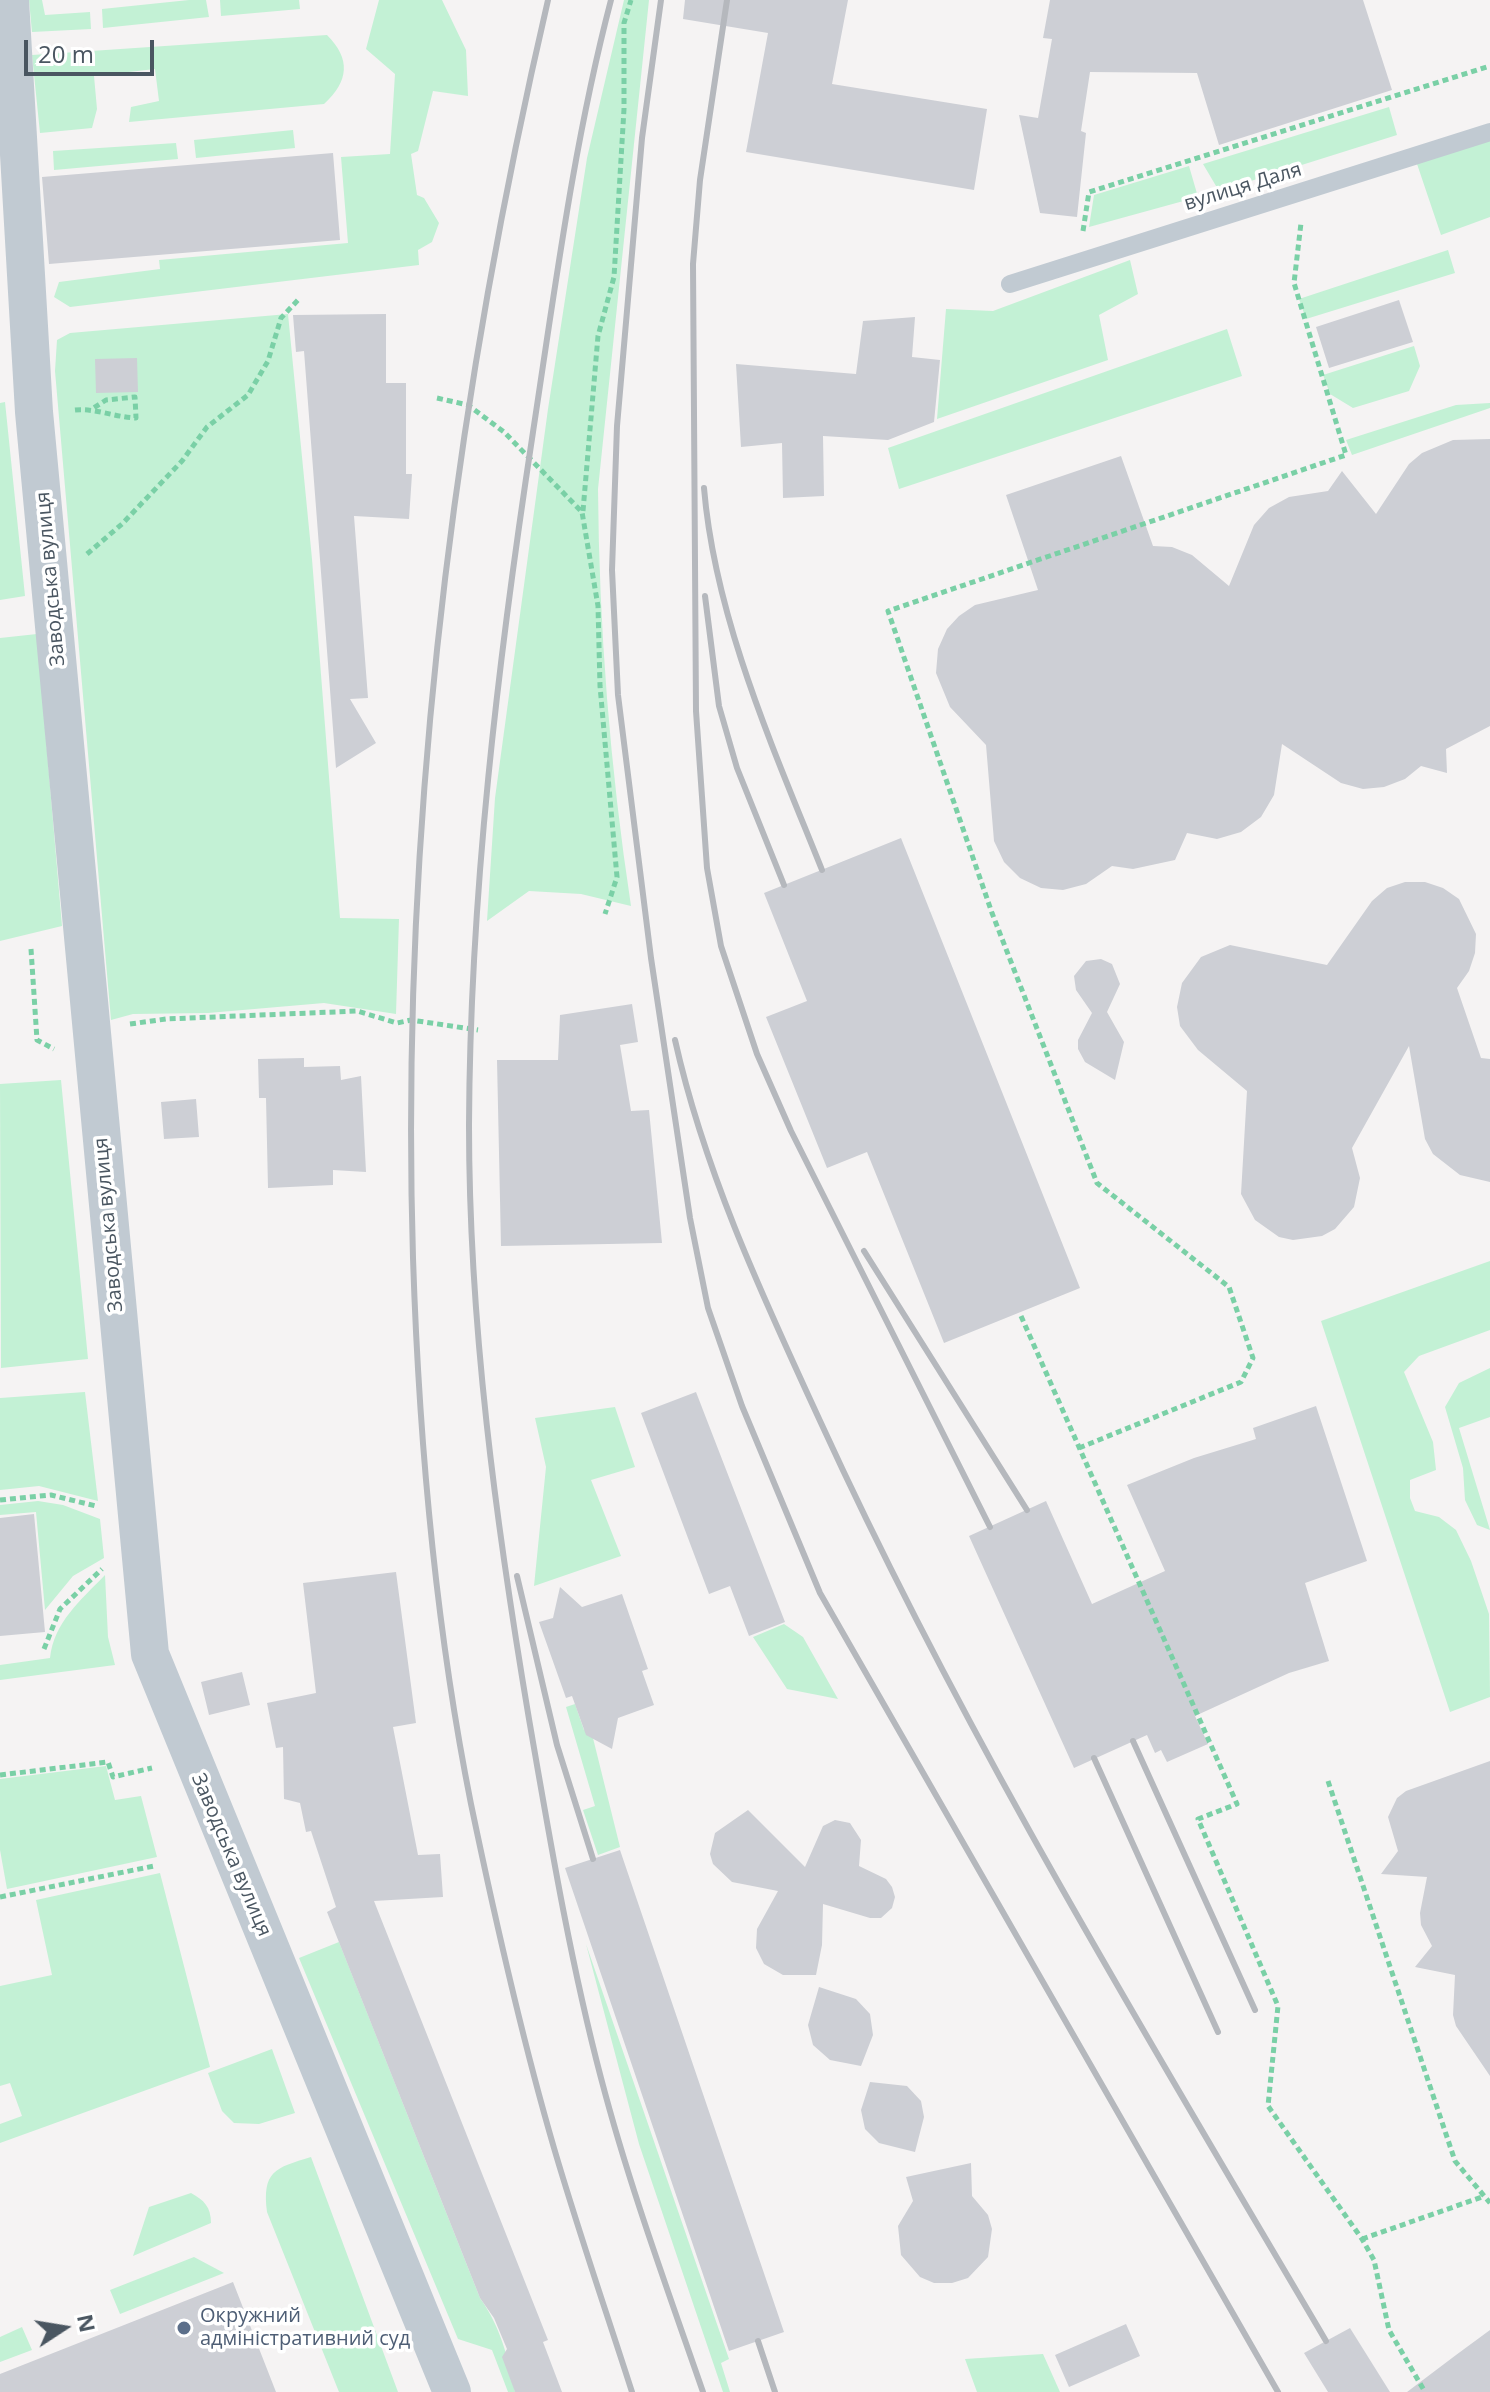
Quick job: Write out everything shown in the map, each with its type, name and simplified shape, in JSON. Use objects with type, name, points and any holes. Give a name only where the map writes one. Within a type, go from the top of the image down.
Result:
[{"type":"street","name":"Заводська вулиця","points":[[10,0],[34,412],[150,1654],[452,2392]]},
{"type":"lane","name":"вулиця Даля","points":[[1010,284],[1490,132]]},
{"type":"path","points":[[605,914],[617,877],[600,686],[598,606],[582,512],[598,336],[614,277],[624,109],[624,23],[631,0]]},
{"type":"path","points":[[1078,263],[1089,192],[1490,66]]},
{"type":"path","points":[[1079,1448],[1241,1382],[1253,1358],[1229,1287],[1097,1183],[992,913],[888,611],[1346,455],[1294,283],[1302,192]]},
{"type":"path","points":[[51,588],[122,524],[182,461],[207,427],[248,395],[268,361],[281,318],[298,300]]},
{"type":"path","points":[[34,412],[92,409],[106,400],[135,397],[136,418],[104,416],[92,409]]},
{"type":"path","points":[[437,398],[468,405],[504,432],[582,512]]},
{"type":"path","points":[[91,1030],[166,1019],[357,1011],[397,1023],[411,1020],[478,1030]]},
{"type":"path","points":[[1021,1316],[1237,1804],[1198,1819],[1278,2006],[1268,2106],[1374,2260],[1389,2330],[1425,2392]]},
{"type":"path","points":[[0,1500],[51,1495],[105,1508]]},
{"type":"path","points":[[44,1649],[60,1609],[111,1560]]},
{"type":"path","points":[[0,1775],[108,1762],[113,1777],[165,1764]]},
{"type":"path","points":[[1328,1781],[1455,2161],[1490,2203]]},
{"type":"path","points":[[0,1897],[154,1866]]},
{"type":"path","points":[[1362,2239],[1482,2197]]},
{"type":"green space","points":[[29,0],[42,0],[45,15],[90,12],[91,29],[32,32]]},
{"type":"green space","points":[[206,0],[209,17],[103,28],[102,9]]},
{"type":"green space","points":[[220,0],[299,0],[300,9],[221,16]]},
{"type":"green space","points":[[379,0],[442,0],[466,50],[468,96],[433,91],[418,151],[411,154],[417,195],[424,198],[439,223],[432,242],[418,250],[419,265],[70,307],[54,297],[59,282],[160,269],[159,260],[348,243],[341,157],[390,154],[395,74],[366,49]]},
{"type":"green space","points":[[624,0],[649,0],[598,489],[607,698],[631,906],[581,894],[529,891],[487,921],[495,798],[548,409],[587,158]]},
{"type":"green space","points":[[327,35],[340,53],[344,70],[338,87],[324,104],[129,122],[131,107],[159,101],[155,69],[94,76],[97,109],[92,128],[40,133],[32,55]]},
{"type":"green space","points":[[1389,107],[1397,135],[1219,191],[1203,164]]},
{"type":"green space","points":[[293,130],[295,148],[196,158],[194,140]]},
{"type":"green space","points":[[1490,136],[1490,217],[1441,235],[1416,161]]},
{"type":"green space","points":[[176,143],[178,159],[54,170],[53,151]]},
{"type":"green space","points":[[1189,166],[1198,197],[1089,227],[1094,195]]},
{"type":"green space","points":[[1448,250],[1455,273],[1306,319],[1299,299]]},
{"type":"green space","points":[[1130,260],[1138,294],[1099,315],[1108,360],[937,419],[946,309],[993,311]]},
{"type":"green space","points":[[288,314],[312,559],[340,918],[399,919],[396,1014],[324,1003],[208,1013],[133,1014],[111,1020],[55,371],[57,340],[70,333]]},
{"type":"green space","points":[[1227,329],[1242,376],[899,489],[888,448]]},
{"type":"green space","points":[[1414,346],[1420,366],[1409,391],[1353,408],[1330,394],[1323,375]]},
{"type":"green space","points":[[5,402],[25,596],[0,600],[0,403]]},
{"type":"green space","points":[[1490,403],[1490,408],[1352,455],[1346,440],[1456,405]]},
{"type":"green space","points":[[37,634],[62,926],[0,941],[0,638]]},
{"type":"green space","points":[[61,1080],[88,1359],[1,1368],[0,1084]]},
{"type":"green space","points":[[1490,1261],[1490,1330],[1419,1356],[1404,1372],[1433,1442],[1436,1470],[1410,1480],[1410,1498],[1415,1511],[1439,1517],[1456,1530],[1471,1561],[1489,1614],[1490,1697],[1450,1712],[1321,1321]]},
{"type":"green space","points":[[1490,1368],[1490,1417],[1459,1428],[1490,1530],[1477,1525],[1465,1500],[1463,1468],[1445,1407],[1459,1383]]},
{"type":"green space","points":[[85,1392],[98,1501],[39,1486],[0,1490],[0,1398]]},
{"type":"green space","points":[[615,1407],[635,1467],[591,1480],[621,1556],[534,1586],[546,1467],[535,1418]]},
{"type":"green space","points":[[38,1501],[63,1505],[100,1519],[104,1558],[73,1576],[45,1610],[36,1512],[0,1515],[0,1505]]},
{"type":"green space","points":[[105,1575],[108,1637],[115,1665],[0,1680],[0,1665],[50,1658],[63,1623]]},
{"type":"green space","points":[[784,1624],[803,1637],[838,1699],[787,1689],[753,1637]]},
{"type":"green space","points":[[575,1704],[584,1730],[591,1730],[620,1847],[598,1855],[583,1810],[595,1806],[566,1707]]},
{"type":"green space","points":[[106,1766],[115,1800],[141,1796],[157,1857],[7,1889],[0,1850],[0,1779]]},
{"type":"green space","points":[[160,1873],[210,2067],[0,2143],[0,2124],[22,2116],[10,2083],[0,2086],[0,1986],[52,1975],[36,1900]]},
{"type":"green space","points":[[339,1942],[480,2298],[498,2332],[515,2392],[508,2392],[492,2350],[458,2339],[299,1958]]},
{"type":"green space","points":[[586,1944],[729,2359],[721,2363],[730,2392],[723,2392],[639,2144]]},
{"type":"green space","points":[[272,2049],[295,2113],[259,2124],[234,2123],[222,2111],[208,2073]]},
{"type":"green space","points":[[311,2157],[398,2392],[339,2392],[267,2212],[269,2179],[280,2168]]},
{"type":"green space","points":[[191,2193],[206,2205],[211,2223],[133,2256],[149,2207]]},
{"type":"green space","points":[[194,2257],[224,2273],[120,2314],[110,2290]]},
{"type":"green space","points":[[22,2327],[32,2350],[0,2362],[0,2337]]},
{"type":"green space","points":[[1043,2354],[1060,2392],[977,2392],[965,2359]]},
{"type":"building","points":[[685,0],[848,0],[832,84],[987,109],[974,190],[746,152],[768,33],[683,19]]},
{"type":"building","points":[[1050,0],[1363,0],[1392,90],[1219,145],[1197,73],[1090,72],[1081,131],[1086,133],[1077,217],[1040,213],[1019,115],[1038,118],[1052,39],[1043,38]]},
{"type":"building","points":[[333,153],[340,240],[49,264],[42,177]]},
{"type":"building","points":[[1399,300],[1413,342],[1329,368],[1316,327]]},
{"type":"building","points":[[386,314],[386,383],[406,383],[406,474],[412,474],[409,519],[354,516],[368,698],[350,699],[376,743],[336,768],[304,351],[296,352],[293,315]]},
{"type":"building","points":[[915,317],[912,357],[940,360],[934,422],[888,440],[823,436],[824,496],[783,498],[782,443],[741,447],[736,364],[856,374],[863,321]]},
{"type":"building","points":[[137,358],[138,392],[96,393],[95,359]]},
{"type":"building","points":[[1490,439],[1490,726],[1446,749],[1447,773],[1421,766],[1405,779],[1384,787],[1363,789],[1341,783],[1282,744],[1274,795],[1261,817],[1241,832],[1217,839],[1187,833],[1175,860],[1133,869],[1112,866],[1086,884],[1063,890],[1041,888],[1020,878],[1004,862],[994,841],[986,745],[950,707],[936,673],[938,649],[947,629],[959,616],[975,605],[1038,590],[1006,495],[1121,456],[1153,546],[1172,547],[1192,555],[1229,586],[1254,525],[1269,508],[1289,497],[1328,491],[1342,471],[1376,514],[1409,464],[1422,453],[1453,440]]},
{"type":"building","points":[[901,838],[1080,1288],[944,1343],[867,1152],[827,1168],[766,1017],[807,1001],[764,893]]},
{"type":"building","points":[[1405,882],[1425,882],[1443,888],[1459,899],[1476,934],[1475,953],[1469,971],[1457,988],[1481,1058],[1490,1059],[1490,1182],[1460,1175],[1433,1154],[1425,1139],[1409,1046],[1352,1148],[1360,1178],[1354,1207],[1335,1229],[1322,1236],[1293,1240],[1279,1237],[1255,1220],[1241,1194],[1247,1091],[1198,1050],[1180,1026],[1177,1007],[1182,983],[1201,957],[1230,945],[1327,965],[1372,901],[1387,888]]},
{"type":"building","points":[[1101,959],[1112,964],[1120,984],[1107,1012],[1124,1042],[1115,1080],[1085,1062],[1078,1049],[1078,1040],[1092,1013],[1076,990],[1074,976],[1086,961]]},
{"type":"building","points":[[632,1004],[638,1042],[620,1045],[631,1111],[649,1110],[662,1243],[501,1246],[497,1060],[558,1060],[560,1015]]},
{"type":"building","points":[[304,1058],[304,1067],[340,1066],[341,1080],[361,1076],[366,1172],[333,1170],[333,1185],[268,1188],[266,1098],[259,1098],[258,1059]]},
{"type":"building","points":[[196,1099],[199,1137],[164,1139],[161,1102]]},
{"type":"building","points":[[696,1392],[785,1622],[749,1636],[730,1586],[709,1594],[641,1413]]},
{"type":"building","points":[[1316,1406],[1367,1561],[1305,1583],[1329,1661],[1289,1673],[1195,1716],[1208,1744],[1167,1762],[1161,1750],[1155,1753],[1147,1735],[1074,1768],[969,1536],[1046,1501],[1092,1604],[1165,1571],[1127,1485],[1194,1458],[1256,1439],[1253,1428]]},
{"type":"building","points":[[34,1514],[45,1632],[0,1636],[0,1518]]},
{"type":"building","points":[[396,1572],[416,1723],[393,1727],[418,1855],[440,1854],[443,1897],[374,1901],[548,2340],[543,2342],[562,2392],[515,2392],[502,2357],[507,2349],[494,2318],[480,2298],[327,1912],[336,1907],[311,1831],[306,1832],[300,1803],[284,1799],[283,1747],[276,1748],[267,1703],[316,1693],[303,1583]]},
{"type":"building","points":[[560,1587],[582,1607],[622,1594],[648,1669],[642,1671],[654,1705],[618,1718],[612,1749],[586,1735],[572,1696],[566,1698],[539,1622],[553,1618]]},
{"type":"building","points":[[242,1672],[250,1705],[209,1715],[201,1682]]},
{"type":"building","points":[[1490,1761],[1490,2076],[1456,2026],[1453,2015],[1455,1975],[1415,1967],[1432,1946],[1421,1925],[1420,1913],[1427,1877],[1381,1874],[1398,1851],[1388,1817],[1397,1798],[1406,1791]]},
{"type":"building","points":[[748,1810],[805,1867],[823,1826],[835,1820],[850,1823],[861,1840],[859,1866],[886,1879],[892,1887],[895,1897],[892,1908],[881,1918],[870,1918],[823,1904],[822,1945],[816,1975],[783,1975],[764,1964],[756,1948],[757,1929],[778,1891],[732,1882],[713,1864],[710,1854],[715,1833]]},
{"type":"building","points":[[620,1850],[784,2332],[729,2351],[565,1868]]},
{"type":"building","points":[[819,1987],[856,1999],[870,2014],[873,2035],[861,2066],[830,2060],[813,2045],[808,2025]]},
{"type":"building","points":[[870,2082],[907,2086],[921,2101],[924,2117],[915,2152],[879,2143],[865,2129],[861,2110]]},
{"type":"building","points":[[971,2163],[972,2196],[988,2215],[992,2229],[988,2257],[968,2278],[952,2283],[934,2283],[920,2277],[901,2255],[898,2226],[913,2201],[906,2177]]},
{"type":"building","name":"Окружний адміністративний суд","points":[[233,2282],[276,2392],[0,2392],[0,2374]]},
{"type":"building","points":[[1126,2324],[1140,2356],[1069,2387],[1055,2355]]},
{"type":"building","points":[[1350,2328],[1390,2392],[1328,2392],[1304,2353]]},
{"type":"building","points":[[1490,2330],[1490,2392],[1407,2392],[1456,2355]]},
{"type":"railway","points":[[548,0],[514,155],[485,311],[460,468],[440,625],[425,783],[415,941],[411,1099],[413,1258],[424,1464],[438,1600],[471,1804],[509,1977],[542,2105],[632,2392]]},
{"type":"railway","points":[[611,0],[586,107],[566,215],[520,518],[498,691],[474,951],[470,1200],[479,1349],[496,1498],[517,1645],[561,1900],[612,2118],[703,2392]]},
{"type":"railway","points":[[661,0],[642,138],[617,426],[612,570],[618,695],[651,958],[690,1218],[708,1308],[742,1406],[820,1593],[1278,2392]]},
{"type":"railway","points":[[727,0],[700,180],[693,264],[696,711],[707,868],[721,946],[757,1054],[791,1131],[990,1527]]},
{"type":"railway","points":[[704,488],[710,537],[734,635],[766,731],[822,870]]},
{"type":"railway","points":[[705,596],[719,706],[737,768],[784,885]]},
{"type":"railway","points":[[675,1040],[702,1139],[738,1235],[877,1541],[936,1658],[1062,1888],[1326,2341]]},
{"type":"railway","points":[[864,1251],[1027,1510]]},
{"type":"railway","points":[[517,1576],[557,1745],[593,1859]]},
{"type":"railway","points":[[1133,1741],[1255,2010]]},
{"type":"railway","points":[[1094,1758],[1218,2032]]},
{"type":"railway","points":[[758,2341],[775,2392]]},
{"type":"place","name":"Окружний адміністративний суд","points":[[184,2328]]}]
